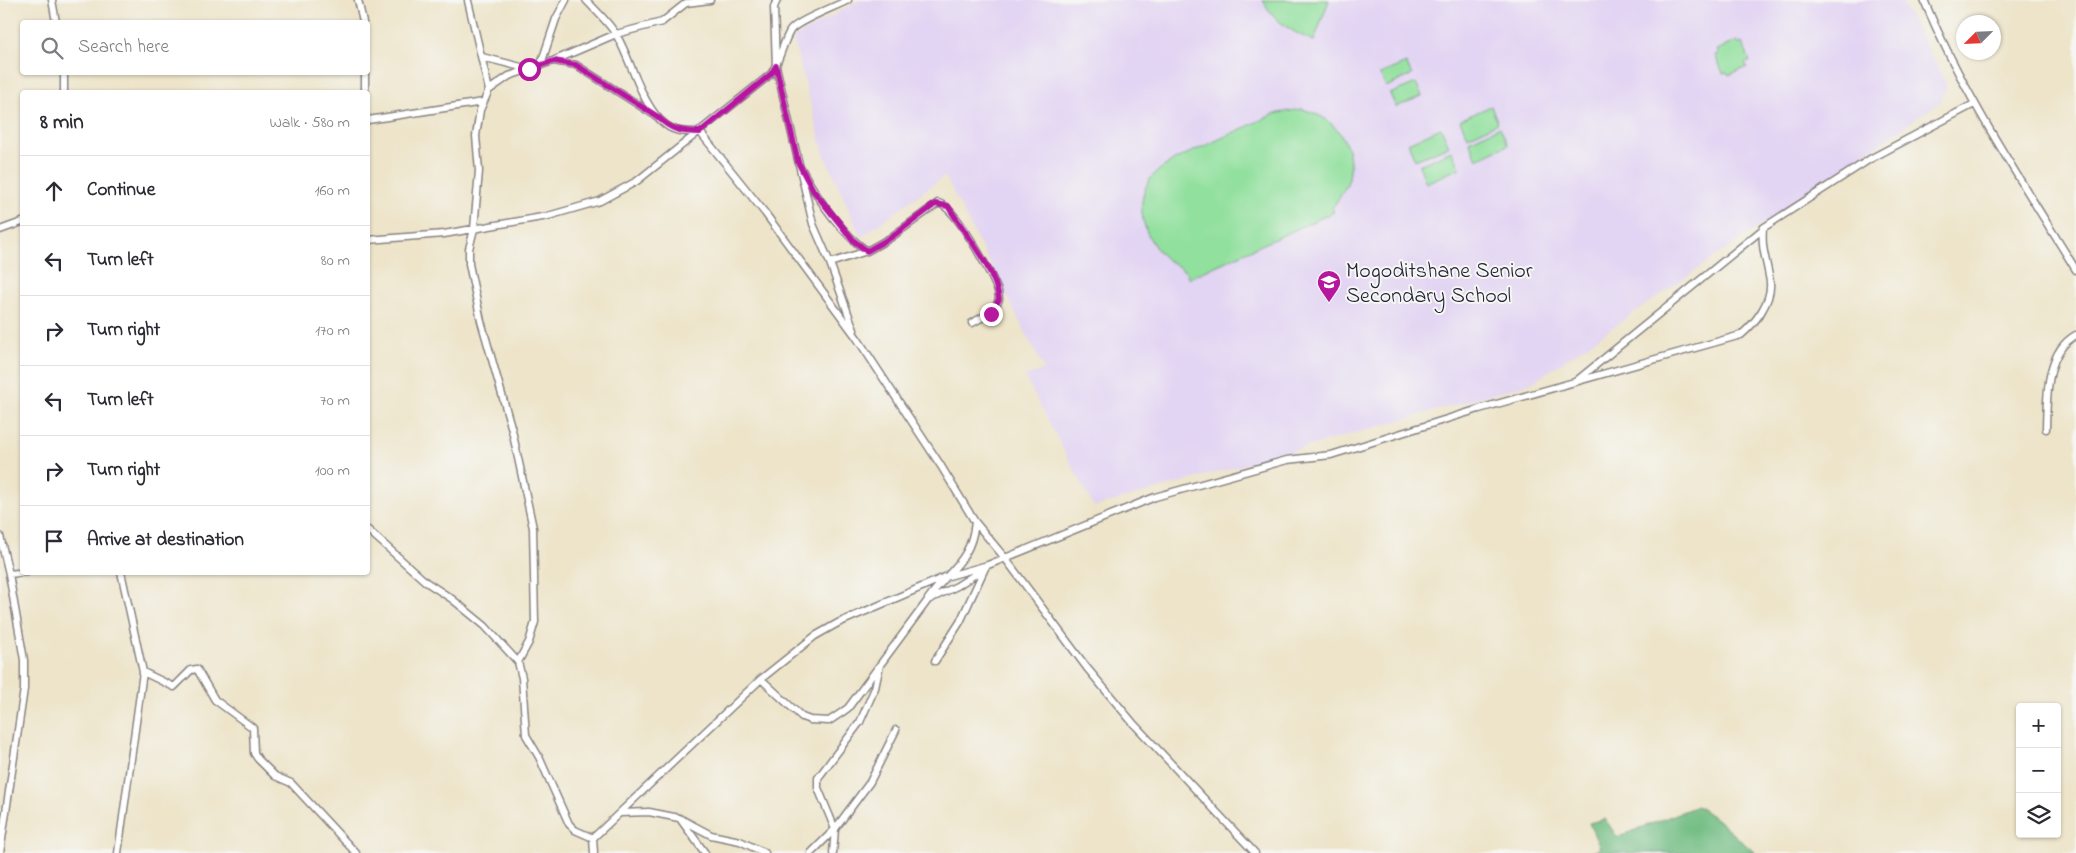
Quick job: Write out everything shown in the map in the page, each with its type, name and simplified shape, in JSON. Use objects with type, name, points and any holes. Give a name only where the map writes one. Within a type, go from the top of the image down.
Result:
[{"type":"street","points":[[52,0],[56,20]]},
{"type":"street","points":[[358,0],[363,20]]},
{"type":"street","points":[[586,0],[616,34],[635,77],[658,117]]},
{"type":"street","points":[[518,662],[530,642],[535,622],[533,528],[512,430],[472,282],[469,249],[474,229],[479,171],[476,136],[480,110],[489,90],[509,76],[554,61],[616,34],[656,25],[666,20],[681,5],[706,0]]},
{"type":"street","points":[[777,0],[774,7],[776,66],[798,162],[813,224],[857,338]]},
{"type":"street","points":[[370,240],[444,234],[474,229],[548,216],[600,201],[637,181],[771,74],[793,27],[848,0]]},
{"type":"street","points":[[1924,0],[1974,104],[2076,270]]},
{"type":"street","points":[[468,1],[489,90]]},
{"type":"street","points":[[541,64],[564,1]]},
{"type":"street","points":[[482,57],[529,69]]},
{"type":"street","points":[[554,61],[576,65],[658,117],[667,126],[675,130],[700,132],[765,213],[857,338],[941,466],[975,522],[1005,558],[1107,693],[1255,853]]},
{"type":"street","points":[[64,75],[64,90]]},
{"type":"street","points":[[365,75],[365,90]]},
{"type":"street","points":[[370,120],[484,102]]},
{"type":"street","points":[[1572,384],[1763,229],[1870,159],[1974,104]]},
{"type":"street","points":[[798,162],[813,190],[854,241],[867,251]]},
{"type":"street","points":[[830,264],[867,251],[890,238],[935,204],[948,206],[973,244],[998,291],[999,299],[994,311],[972,322]]},
{"type":"street","points":[[0,230],[20,223]]},
{"type":"street","points":[[928,600],[957,586],[1005,558],[1156,497],[1287,460],[1331,455],[1479,409],[1740,335],[1762,311],[1767,298],[1770,283],[1763,255],[1763,229]]},
{"type":"street","points":[[2046,430],[2052,370],[2062,344],[2076,335]]},
{"type":"street","points":[[761,678],[802,717],[810,720],[829,721],[848,708],[945,577],[965,558],[970,546],[975,522]]},
{"type":"street","points":[[370,532],[426,582],[452,599],[485,626],[518,662],[522,678],[526,735],[539,756],[569,824],[575,830],[593,838]]},
{"type":"street","points":[[0,536],[9,574],[24,660],[24,689],[0,853]]},
{"type":"street","points":[[593,838],[761,678],[826,629],[945,577],[987,567]]},
{"type":"street","points":[[935,662],[960,622],[987,567]]},
{"type":"street","points":[[9,574],[20,573]]},
{"type":"street","points":[[118,853],[143,672],[122,575]]},
{"type":"street","points":[[833,853],[835,829],[818,788],[818,778],[860,722],[875,688],[880,664]]},
{"type":"street","points":[[143,672],[174,687],[191,670],[197,668],[215,700],[253,728],[254,753],[258,759],[275,776],[291,783],[356,853]]},
{"type":"street","points":[[810,853],[835,829],[870,782],[896,730]]},
{"type":"street","points":[[620,813],[649,812],[679,818],[711,835],[740,841],[765,853]]},
{"type":"street","points":[[679,818],[706,853]]},
{"type":"street","points":[[593,838],[594,853]]},
{"type":"shaded area","name":"Mogoditshane Senior Secondary School","points":[[860,0],[1901,0],[1947,85],[1940,102],[1532,383],[1094,507],[1025,377],[1044,369],[945,176],[861,237],[823,151],[793,38]]},
{"type":"green space","points":[[1263,0],[1329,0],[1314,41],[1284,25],[1267,8]]},
{"type":"green space","points":[[1737,41],[1738,44],[1742,42],[1750,61],[1745,63],[1747,67],[1729,75],[1727,72],[1723,73],[1715,55],[1719,53],[1717,50]]},
{"type":"green space","points":[[1406,63],[1412,75],[1386,87],[1380,74]]},
{"type":"green space","points":[[1416,83],[1422,96],[1396,107],[1390,94]]},
{"type":"green space","points":[[1491,106],[1498,123],[1468,137],[1460,120]]},
{"type":"green space","points":[[1301,109],[1312,112],[1330,122],[1343,138],[1347,148],[1350,158],[1350,175],[1344,190],[1332,208],[1334,212],[1189,278],[1184,270],[1163,256],[1146,231],[1143,221],[1142,201],[1149,181],[1158,171],[1176,159],[1274,114]]},
{"type":"green space","points":[[1500,127],[1508,145],[1477,159],[1469,141]]},
{"type":"green space","points":[[1441,128],[1449,146],[1415,160],[1408,143]]},
{"type":"green space","points":[[1452,151],[1460,168],[1426,183],[1419,165]]},
{"type":"green space","points":[[1697,806],[1718,820],[1755,853],[1592,853],[1600,848],[1589,823],[1605,819],[1617,837]]},
{"type":"place","name":"Mogoditshane Senior Secondary School","points":[[1329,303]]},
{"type":"route","points":[[529,69],[554,61],[576,65],[658,117],[667,126],[684,132],[700,132],[771,74],[776,66],[798,162],[813,190],[854,241],[867,251],[890,238],[935,204],[948,206],[973,244],[998,291],[999,299],[991,314]]}]
